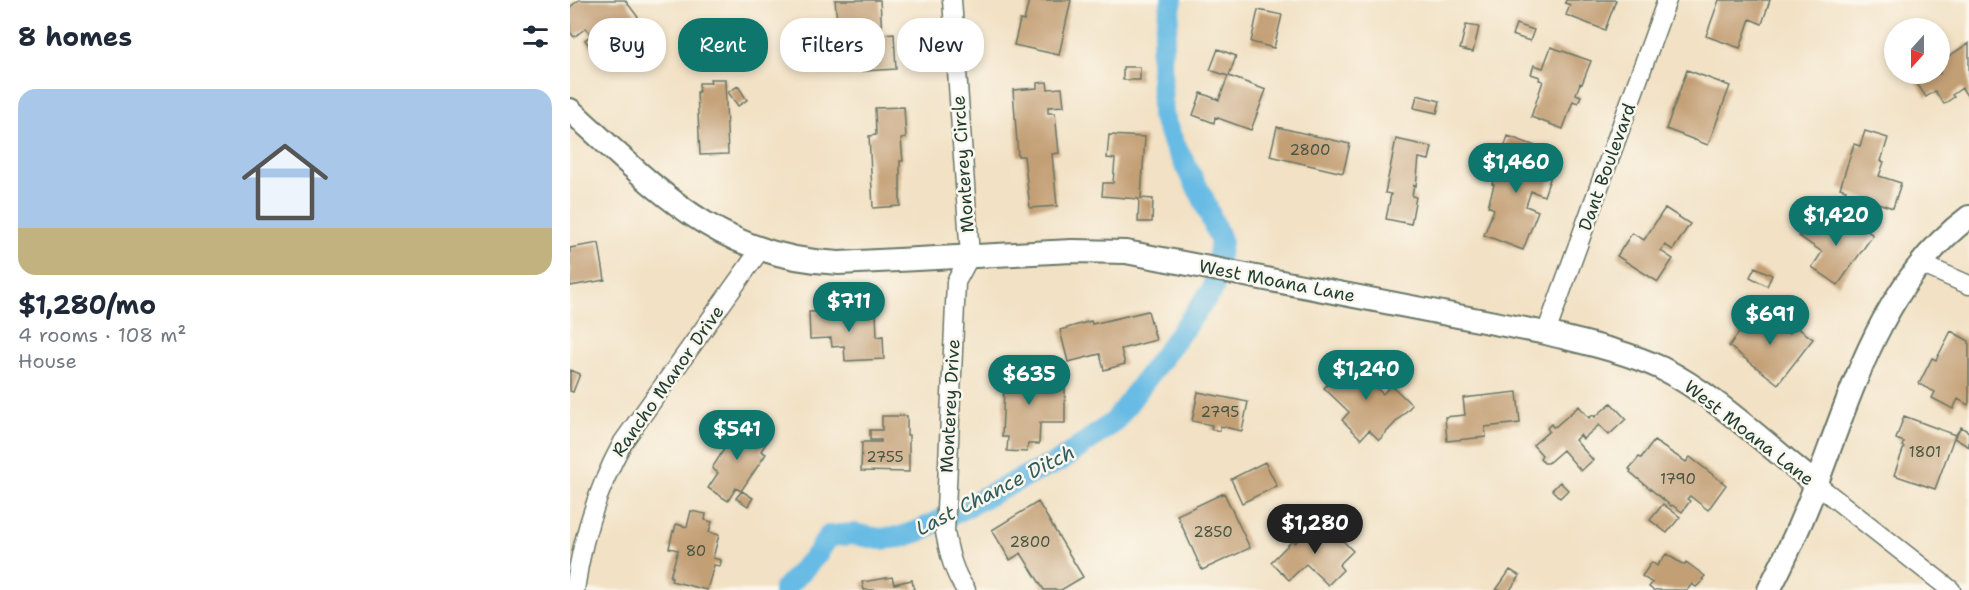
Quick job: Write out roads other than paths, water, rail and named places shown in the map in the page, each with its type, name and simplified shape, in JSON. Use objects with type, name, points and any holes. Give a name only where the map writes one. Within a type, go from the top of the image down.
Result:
[{"type":"street","name":"Monterey Circle","points":[[952,0],[970,256]]},
{"type":"street","name":"Dant Boulevard","points":[[1546,333],[1667,0]]},
{"type":"street","name":"West Moana Lane","points":[[570,110],[662,192],[698,220],[728,237],[760,250],[811,262],[839,263],[1072,251],[1126,252],[1546,333],[1608,348],[1662,369],[1707,398],[1951,590]]},
{"type":"street","points":[[1769,590],[1793,541],[1856,377],[1878,329],[1910,277],[1939,243],[1969,217]]},
{"type":"street","name":"Rancho Manor Drive","points":[[575,590],[580,553],[591,514],[618,451],[760,250]]},
{"type":"street","name":"Monterey Drive","points":[[966,590],[950,558],[945,532],[956,282],[970,256]]},
{"type":"street","points":[[1921,264],[1969,285]]},
{"type":"waterway","name":"Last Chance Ditch","points":[[784,590],[817,554],[829,536],[854,534],[880,539],[901,537],[921,530],[1060,461],[1114,422],[1213,289],[1221,242],[1203,198],[1174,144],[1162,115],[1161,53],[1172,0]]}]
